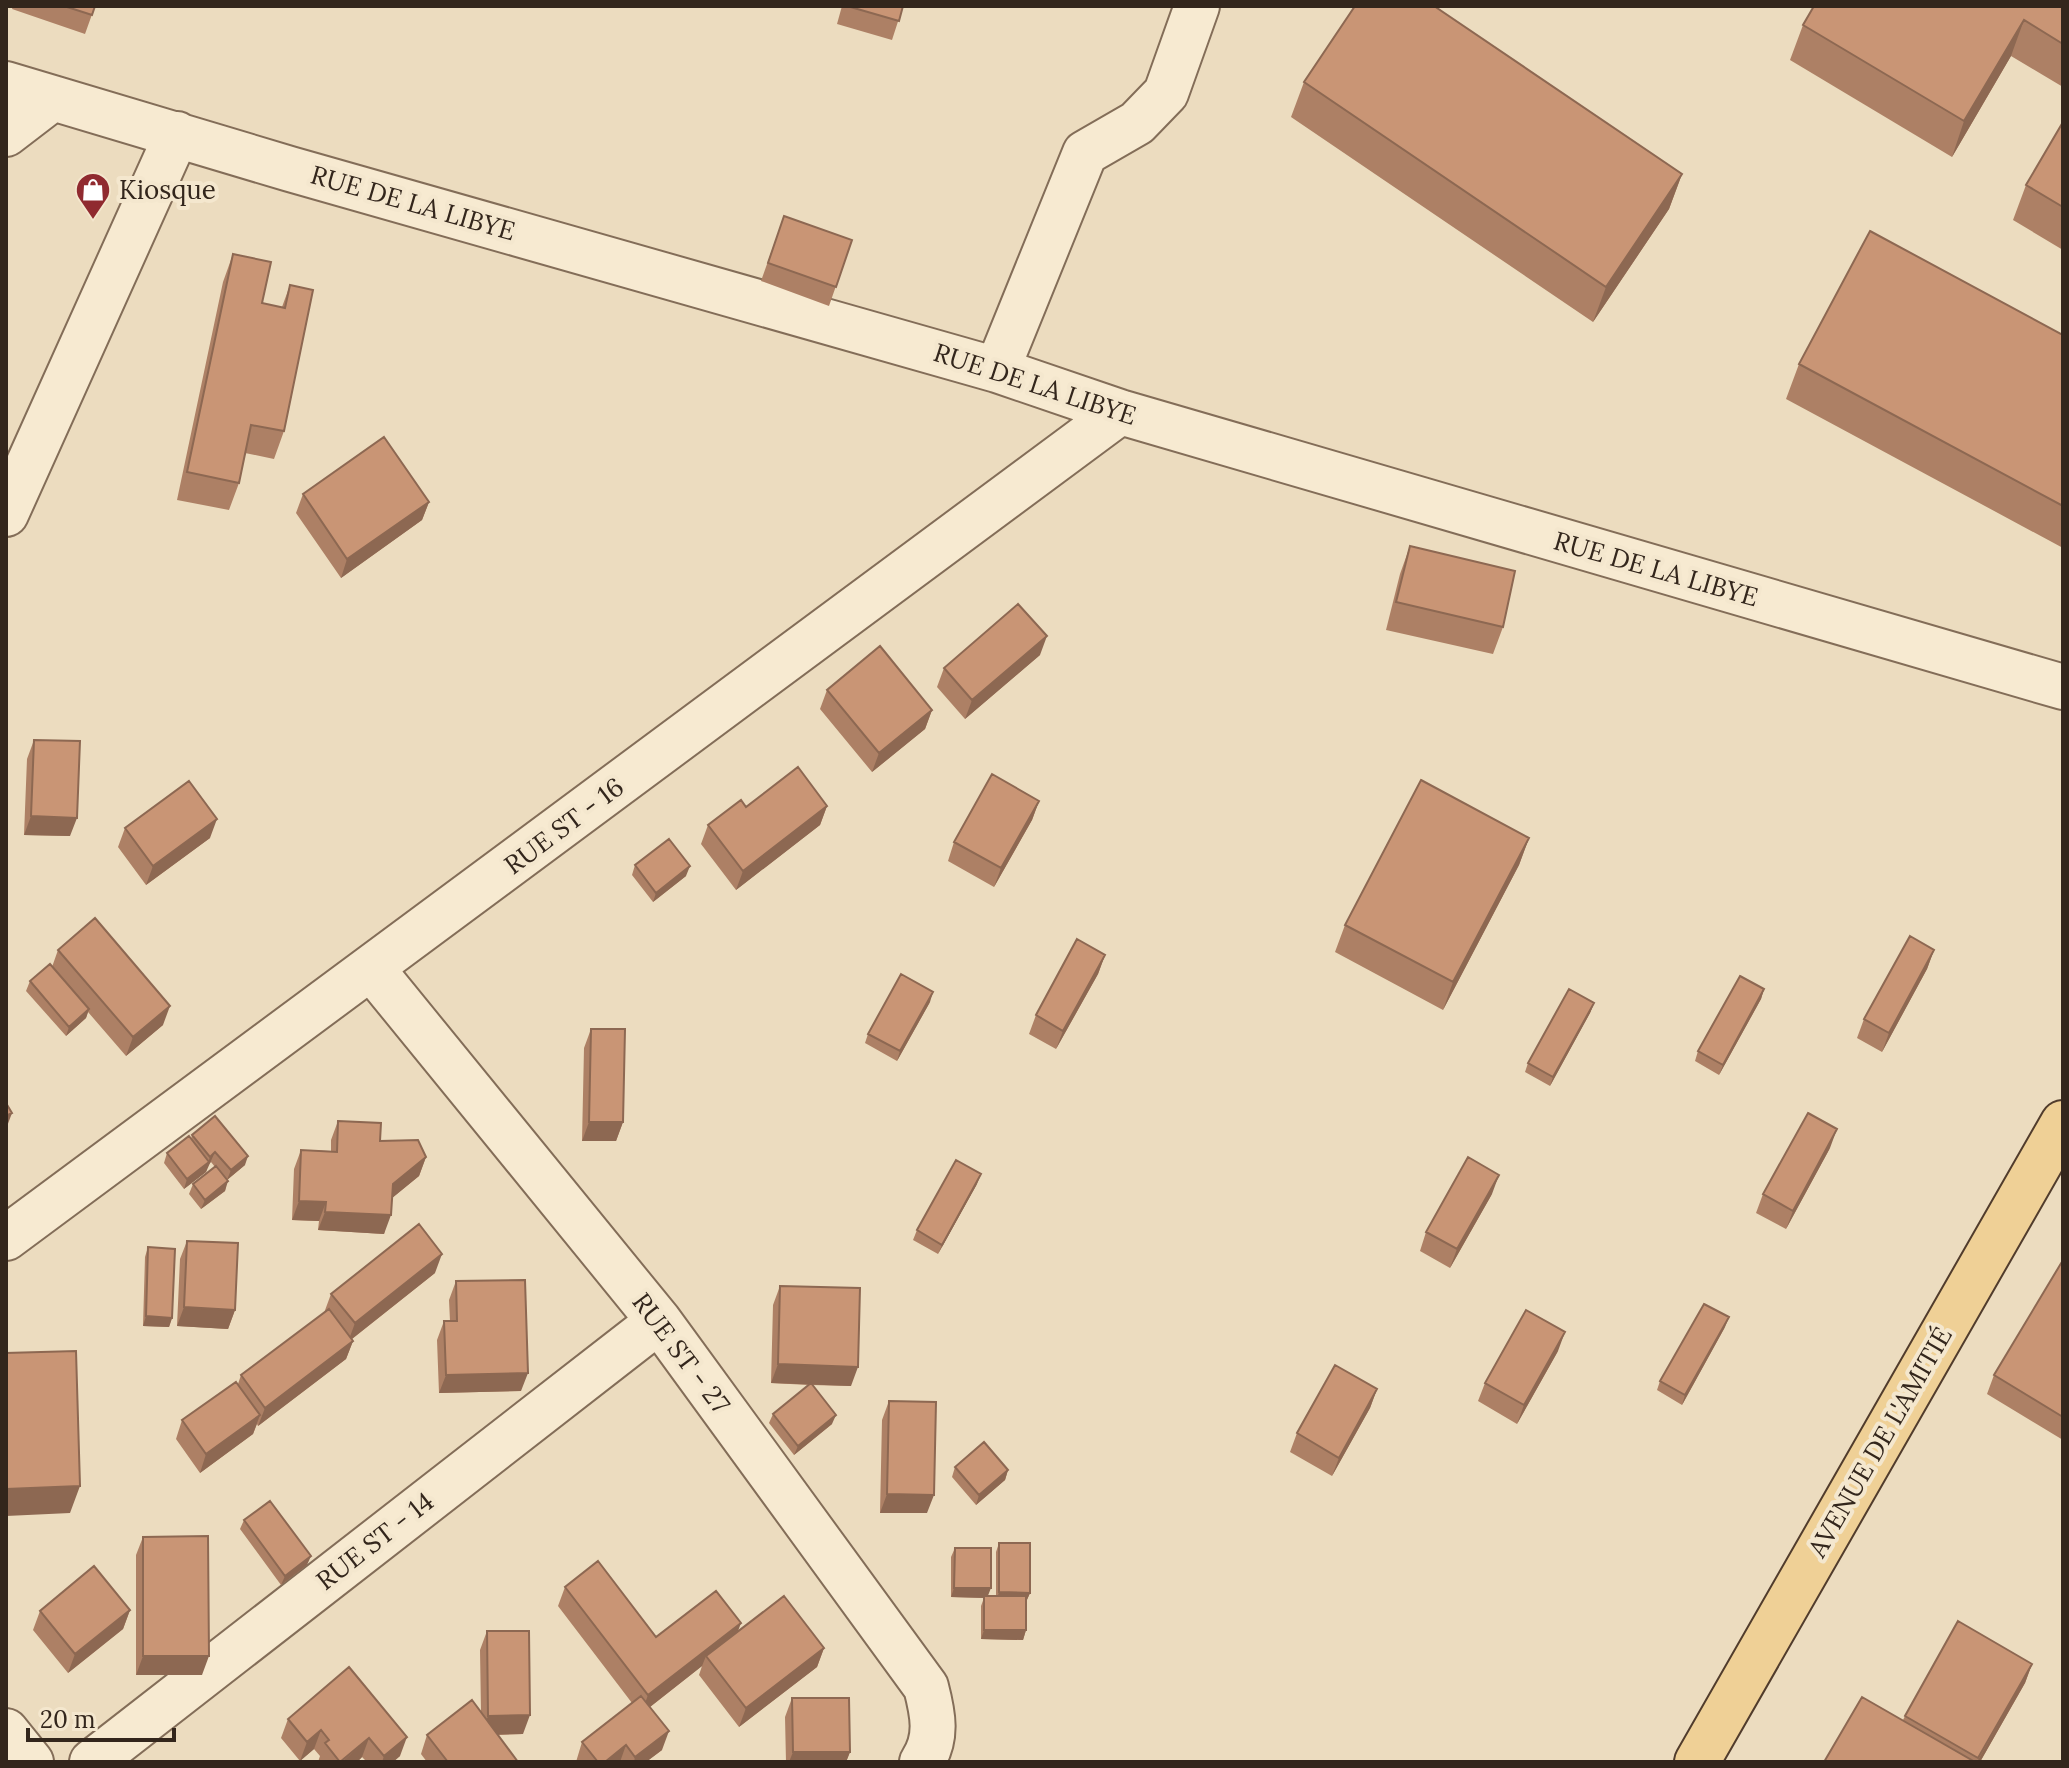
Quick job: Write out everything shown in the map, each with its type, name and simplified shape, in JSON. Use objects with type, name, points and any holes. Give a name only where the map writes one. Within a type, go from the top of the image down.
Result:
[{"type":"main road","name":"AVENUE DE L'AMITIÉ","points":[[1697,1762],[2063,1123]]},
{"type":"street","points":[[997,370],[1085,153],[1137,123],[1166,93],[1197,6]]},
{"type":"street","name":"RUE DE LA LIBYE","points":[[6,84],[997,370],[1120,412],[2063,687]]},
{"type":"street","points":[[6,134],[53,98]]},
{"type":"street","points":[[6,514],[177,134]]},
{"type":"street","name":"RUE ST - 16","points":[[6,1238],[1120,412]]},
{"type":"street","name":"RUE ST - 27","points":[[372,969],[659,1321],[926,1687],[934,1719],[930,1750],[922,1762]]},
{"type":"street","name":"RUE ST - 14","points":[[92,1762],[659,1321]]},
{"type":"street","points":[[6,1731],[31,1762]]},
{"type":"building","points":[[64,6],[95,6],[92,15]]},
{"type":"building","points":[[847,6],[903,6],[899,21]]},
{"type":"building","points":[[1355,6],[1434,6],[1682,174],[1606,287],[1304,82]]},
{"type":"building","points":[[1814,6],[2063,6],[2063,44],[2024,20],[1964,121],[1803,25]]},
{"type":"building","points":[[2063,122],[2063,207],[2026,185]]},
{"type":"building","points":[[784,216],[852,240],[836,287],[768,263]]},
{"type":"building","points":[[1870,231],[2063,335],[2063,506],[1799,364]]},
{"type":"building","points":[[233,254],[271,262],[262,303],[285,308],[290,285],[313,290],[284,431],[251,425],[239,483],[187,472]]},
{"type":"building","points":[[384,437],[429,502],[347,559],[303,494]]},
{"type":"building","points":[[1410,546],[1515,571],[1503,627],[1396,602]]},
{"type":"building","points":[[1018,604],[1047,636],[972,700],[944,668]]},
{"type":"building","points":[[880,646],[932,710],[879,753],[827,690]]},
{"type":"building","points":[[34,740],[80,741],[77,818],[31,816]]},
{"type":"building","points":[[798,767],[827,806],[743,871],[708,825],[741,800],[746,807]]},
{"type":"building","points":[[992,774],[1039,801],[1001,868],[954,842]]},
{"type":"building","points":[[1421,780],[1529,838],[1453,982],[1345,925]]},
{"type":"building","points":[[189,781],[217,819],[153,866],[125,828]]},
{"type":"building","points":[[669,839],[690,866],[656,893],[635,865]]},
{"type":"building","points":[[95,918],[170,1006],[133,1037],[58,950]]},
{"type":"building","points":[[1910,936],[1934,950],[1889,1033],[1864,1019]]},
{"type":"building","points":[[1077,939],[1105,955],[1063,1031],[1036,1015]]},
{"type":"building","points":[[50,964],[89,1009],[69,1027],[30,981]]},
{"type":"building","points":[[901,974],[933,992],[900,1051],[868,1034]]},
{"type":"building","points":[[1740,976],[1764,989],[1723,1065],[1698,1051]]},
{"type":"building","points":[[1569,989],[1594,1003],[1553,1077],[1528,1063]]},
{"type":"building","points":[[591,1029],[625,1029],[623,1122],[589,1122]]},
{"type":"building","points":[[1808,1113],[1837,1129],[1793,1211],[1763,1194]]},
{"type":"building","points":[[215,1116],[248,1156],[231,1170],[215,1152],[210,1157],[192,1135]]},
{"type":"building","points":[[338,1121],[381,1123],[380,1141],[418,1140],[426,1157],[393,1184],[391,1215],[325,1212],[326,1202],[299,1201],[301,1150],[337,1152]]},
{"type":"building","points":[[189,1136],[209,1162],[187,1179],[167,1153]]},
{"type":"building","points":[[1468,1157],[1499,1175],[1457,1249],[1426,1232]]},
{"type":"building","points":[[956,1160],[981,1174],[942,1245],[917,1230]]},
{"type":"building","points":[[216,1166],[228,1181],[205,1200],[193,1184]]},
{"type":"building","points":[[419,1224],[442,1254],[355,1323],[331,1294]]},
{"type":"building","points":[[187,1241],[238,1243],[235,1310],[184,1307]]},
{"type":"building","points":[[148,1247],[175,1249],[172,1318],[146,1316]]},
{"type":"building","points":[[2063,1260],[2063,1417],[1994,1375]]},
{"type":"building","points":[[525,1280],[528,1373],[446,1375],[444,1321],[457,1321],[456,1281]]},
{"type":"building","points":[[780,1286],[860,1288],[858,1367],[778,1364]]},
{"type":"building","points":[[1704,1304],[1729,1317],[1685,1395],[1660,1381]]},
{"type":"building","points":[[329,1309],[353,1341],[265,1408],[241,1375]]},
{"type":"building","points":[[1526,1310],[1565,1332],[1524,1405],[1485,1383]]},
{"type":"building","points":[[76,1351],[80,1486],[6,1489],[6,1353]]},
{"type":"building","points":[[1335,1365],[1377,1389],[1339,1458],[1297,1433]]},
{"type":"building","points":[[236,1382],[260,1415],[206,1454],[182,1420]]},
{"type":"building","points":[[811,1383],[836,1415],[798,1446],[773,1414]]},
{"type":"building","points":[[889,1401],[936,1402],[934,1495],[887,1494]]},
{"type":"building","points":[[984,1442],[1008,1470],[979,1495],[955,1467]]},
{"type":"building","points":[[270,1501],[311,1556],[285,1576],[244,1520]]},
{"type":"building","points":[[208,1536],[209,1656],[143,1656],[143,1537]]},
{"type":"building","points":[[999,1543],[1030,1543],[1030,1593],[999,1592]]},
{"type":"building","points":[[955,1548],[991,1548],[991,1588],[954,1588]]},
{"type":"building","points":[[598,1561],[656,1637],[716,1591],[741,1623],[648,1695],[565,1587]]},
{"type":"building","points":[[94,1566],[130,1610],[75,1654],[40,1611]]},
{"type":"building","points":[[784,1596],[824,1648],[746,1708],[706,1656]]},
{"type":"building","points":[[984,1596],[1026,1596],[1026,1630],[984,1630]]},
{"type":"building","points":[[1958,1621],[2032,1664],[1978,1758],[1905,1716]]},
{"type":"building","points":[[487,1631],[529,1631],[530,1715],[488,1716]]},
{"type":"building","points":[[349,1667],[407,1737],[384,1756],[369,1738],[340,1762],[325,1743],[329,1740],[321,1730],[307,1742],[288,1719]]},
{"type":"building","points":[[641,1696],[669,1731],[635,1757],[626,1745],[605,1762],[598,1762],[582,1742]]},
{"type":"building","points":[[1862,1697],[1975,1762],[1824,1762]]},
{"type":"building","points":[[792,1698],[849,1698],[850,1752],[793,1752]]},
{"type":"building","points":[[472,1700],[518,1762],[448,1762],[427,1735]]},
{"type":"place","name":"Kiosque","points":[[93,221]]}]
